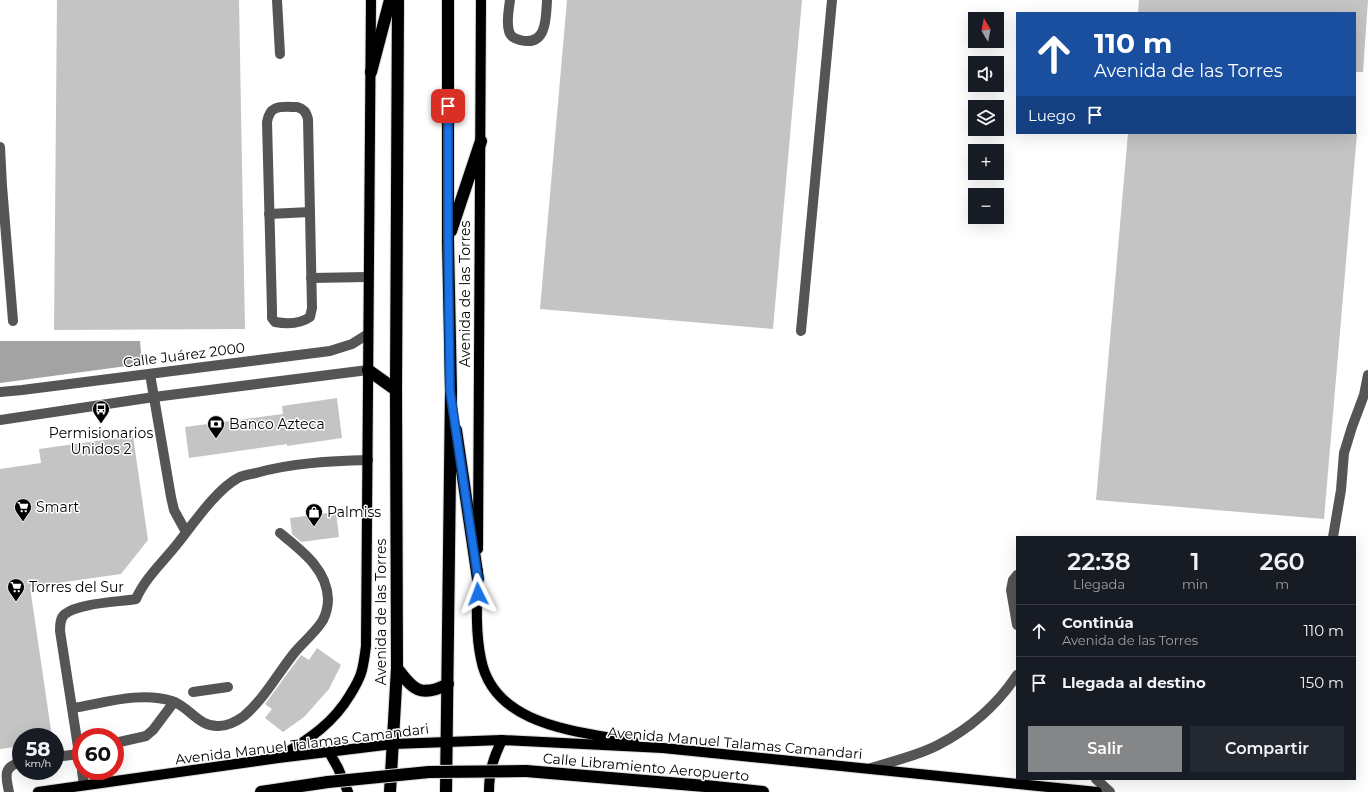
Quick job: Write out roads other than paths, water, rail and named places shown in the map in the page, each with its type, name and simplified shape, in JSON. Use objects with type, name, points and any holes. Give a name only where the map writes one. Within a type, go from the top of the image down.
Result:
[{"type":"highway","points":[[371,72],[390,0]]},
{"type":"highway","name":"Avenida de las Torres","points":[[390,792],[396,668],[398,0]]},
{"type":"highway","name":"Avenida de las Torres","points":[[446,792],[450,391],[448,242],[448,0]]},
{"type":"highway","points":[[448,242],[481,141]]},
{"type":"highway","points":[[368,370],[396,390]]},
{"type":"highway","points":[[450,391],[478,579]]},
{"type":"highway","points":[[396,668],[408,683],[419,690],[438,689],[448,684]]},
{"type":"highway","name":"Calle Libramiento Aeropuerto","points":[[261,792],[328,782],[429,772],[526,772],[763,792]]},
{"type":"main road","name":"Avenida de las Torres","points":[[278,758],[314,735],[328,724],[343,707],[362,671],[366,646],[371,0]]},
{"type":"main road","name":"Avenida de las Torres","points":[[481,0],[478,579],[478,640],[481,661],[495,691],[511,706],[539,722],[663,748]]},
{"type":"main road","name":"Avenida Manuel Talamas Camandari","points":[[38,792],[278,758],[393,744],[502,740],[663,748],[1097,792]]},
{"type":"main road","points":[[489,792],[489,782],[493,760],[502,740]]},
{"type":"main road","points":[[329,752],[338,768],[348,792]]},
{"type":"street","points":[[277,0],[280,54]]},
{"type":"street","points":[[510,0],[509,31],[511,36],[518,40],[526,41],[538,38],[541,35],[544,28],[547,0]]},
{"type":"street","points":[[800,331],[832,0]]},
{"type":"street","points":[[289,107],[302,109],[306,113],[308,119],[310,212],[312,308],[310,317],[298,322],[275,322],[272,318],[267,122],[269,114],[272,110],[289,107]]},
{"type":"street","points":[[0,146],[1,186],[13,321]]},
{"type":"street","points":[[269,214],[310,212]]},
{"type":"street","points":[[311,278],[368,276]]},
{"type":"street","name":"Calle Juárez 2000","points":[[0,392],[330,351],[352,344],[368,334]]},
{"type":"street","points":[[0,420],[154,397],[368,370]]},
{"type":"street","points":[[150,374],[171,497],[174,510],[186,532]]},
{"type":"street","points":[[1333,536],[1341,490],[1344,453],[1364,395],[1368,375]]},
{"type":"street","points":[[76,728],[60,631],[60,624],[65,614],[97,604],[136,599],[146,582],[202,512],[218,495],[238,478],[270,468],[341,461],[368,460]]},
{"type":"street","points":[[73,708],[149,697],[174,702],[197,720],[209,725],[220,726],[233,723],[252,708],[296,651],[314,632],[326,612],[328,599],[323,577],[313,562],[280,533]]},
{"type":"street","points":[[1016,576],[1013,580],[1011,590],[1016,619]]},
{"type":"street","points":[[871,768],[937,746],[960,732],[979,718],[996,702],[1016,676]]},
{"type":"street","points":[[193,692],[228,688]]},
{"type":"street","points":[[124,741],[146,736],[153,730],[174,702]]},
{"type":"street","points":[[9,792],[6,772],[12,765]]},
{"type":"street","points":[[83,780],[84,786]]},
{"type":"street","points":[[1097,780],[1110,792]]},
{"type":"place","name":"Permisionarios Unidos 2","points":[[101,424]]},
{"type":"place","name":"Banco Azteca","points":[[216,439]]},
{"type":"place","name":"Smart","points":[[23,522]]},
{"type":"place","name":"Palmiss","points":[[314,527]]},
{"type":"place","name":"Torres del Sur","points":[[16,602]]}]
